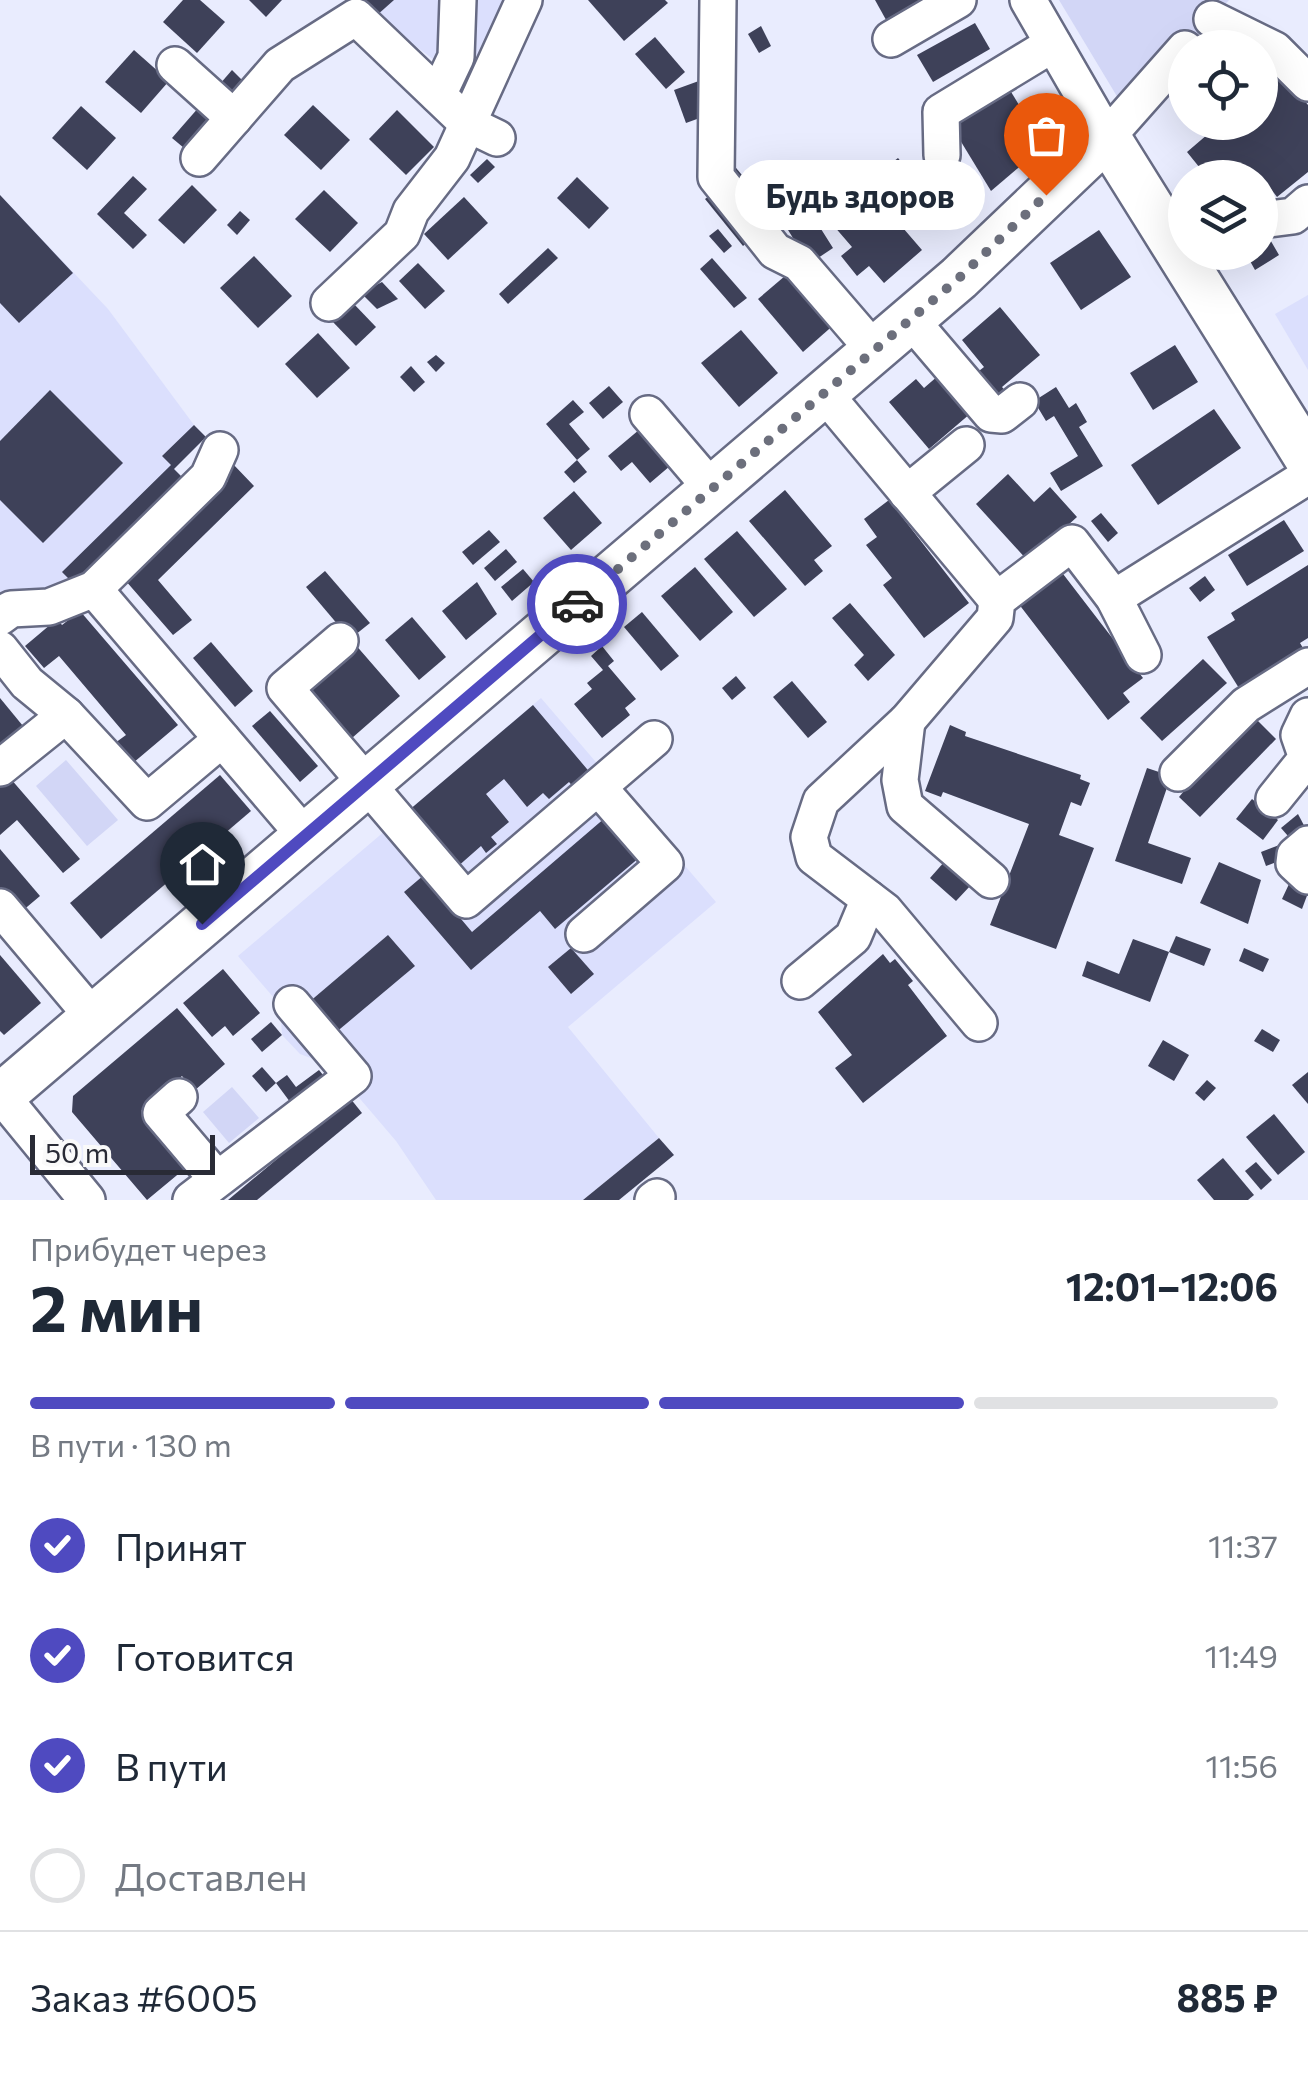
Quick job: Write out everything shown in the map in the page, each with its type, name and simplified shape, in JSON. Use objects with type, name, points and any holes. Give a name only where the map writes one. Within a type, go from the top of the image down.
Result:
[{"type":"main road","points":[[0,1096],[910,320],[1107,137],[1168,219]]},
{"type":"main road","points":[[1204,270],[1308,459]]},
{"type":"street","points":[[438,95],[456,57],[458,0]]},
{"type":"street","points":[[329,303],[402,234],[411,210],[452,158],[482,131],[524,0]]},
{"type":"street","points":[[718,0],[716,177],[776,250],[799,264],[874,350]]},
{"type":"street","points":[[890,38],[958,0]]},
{"type":"street","points":[[1028,0],[1107,137],[1168,68]]},
{"type":"street","points":[[199,158],[280,64],[347,8],[438,95],[482,131]]},
{"type":"street","points":[[1202,30],[1220,10],[1275,50],[1308,83]]},
{"type":"street","points":[[942,154],[941,112],[1053,44]]},
{"type":"street","points":[[175,66],[234,118]]},
{"type":"street","points":[[1278,218],[1292,216],[1308,204]]},
{"type":"street","points":[[910,320],[991,414],[1002,415],[1020,401]]},
{"type":"street","points":[[824,394],[996,600],[994,618],[907,720],[820,801],[809,837],[814,857],[885,911],[979,1024]]},
{"type":"street","points":[[648,414],[712,489]]},
{"type":"street","points":[[907,493],[966,444]]},
{"type":"street","points":[[0,617],[11,609],[49,606],[94,589],[208,477],[220,450]]},
{"type":"street","points":[[1114,598],[1308,476]]},
{"type":"street","points":[[996,600],[1072,542],[1114,598],[1142,655]]},
{"type":"street","points":[[94,589],[305,836]]},
{"type":"street","points":[[340,641],[284,688],[466,900],[654,739]]},
{"type":"street","points":[[0,649],[27,683],[66,715],[147,802],[222,740]]},
{"type":"street","points":[[1178,773],[1246,705],[1308,666]]},
{"type":"street","points":[[0,768],[66,715]]},
{"type":"street","points":[[1274,800],[1307,758],[1299,735],[1308,716]]},
{"type":"street","points":[[907,720],[900,780],[905,806],[990,880]]},
{"type":"street","points":[[584,934],[665,864],[598,787]]},
{"type":"street","points":[[1308,844],[1295,854],[1294,863],[1308,876]]},
{"type":"street","points":[[800,981],[852,937],[869,899]]},
{"type":"street","points":[[0,907],[93,1018]]},
{"type":"street","points":[[180,1097],[161,1113],[204,1189],[353,1076],[292,1004]]},
{"type":"street","points":[[0,1096],[86,1200]]},
{"type":"shaded area","points":[[362,0],[513,0],[471,88],[376,16]]},
{"type":"shaded area","points":[[1059,0],[1229,0],[1202,30],[1168,30],[1168,68],[1127,113]]},
{"type":"shaded area","points":[[0,195],[108,309],[194,425],[162,456],[185,480],[77,587],[0,602]]},
{"type":"shaded area","points":[[1308,295],[1308,370],[1275,314]]},
{"type":"shaded area","points":[[541,698],[716,902],[568,1027],[659,1138],[583,1200],[436,1200],[396,1141],[332,1066],[300,1054],[282,1035],[280,1005],[238,956]]},
{"type":"shaded area","points":[[66,760],[118,820],[87,846],[36,786]]},
{"type":"shaded area","points":[[232,1087],[259,1118],[229,1143],[203,1112]]},
{"type":"building","points":[[183,0],[200,0],[225,22],[197,53],[163,22]]},
{"type":"building","points":[[249,0],[282,0],[266,17]]},
{"type":"building","points":[[362,0],[394,0],[376,16]]},
{"type":"building","points":[[588,0],[665,0],[668,3],[624,41]]},
{"type":"building","points":[[875,0],[937,0],[890,27]]},
{"type":"building","points":[[975,23],[990,49],[933,82],[917,55]]},
{"type":"building","points":[[761,26],[771,46],[759,53],[748,34]]},
{"type":"building","points":[[655,37],[685,72],[666,89],[635,54]]},
{"type":"building","points":[[134,50],[169,81],[141,113],[105,82]]},
{"type":"building","points":[[232,70],[243,81],[224,102],[213,92]]},
{"type":"building","points":[[1282,73],[1308,105],[1308,172],[1278,196],[1278,160],[1193,160],[1187,152],[1201,140],[1278,140],[1278,76]]},
{"type":"building","points":[[707,78],[708,115],[686,123],[674,90]]},
{"type":"building","points":[[1005,82],[1044,146],[991,191],[946,117]]},
{"type":"building","points":[[206,99],[218,109],[184,148],[172,138]]},
{"type":"building","points":[[313,105],[350,140],[321,170],[284,135]]},
{"type":"building","points":[[81,106],[116,138],[87,170],[52,138]]},
{"type":"building","points":[[397,110],[434,147],[406,175],[369,139]]},
{"type":"building","points":[[898,158],[923,189],[904,204],[879,173]]},
{"type":"building","points":[[487,159],[495,167],[478,183],[470,175]]},
{"type":"building","points":[[732,163],[785,227],[773,237],[720,173]]},
{"type":"building","points":[[950,173],[976,204],[955,222],[951,217],[937,228],[921,210],[935,198],[929,191]]},
{"type":"building","points":[[133,176],[147,189],[124,213],[147,235],[133,249],[97,214]]},
{"type":"building","points":[[577,177],[609,208],[589,229],[557,198]]},
{"type":"building","points":[[192,185],[217,210],[184,244],[158,220]]},
{"type":"building","points":[[774,185],[790,210],[804,202],[833,248],[809,264],[764,191]]},
{"type":"building","points":[[324,190],[358,223],[330,252],[295,219]]},
{"type":"building","points":[[716,191],[754,237],[743,246],[705,199]]},
{"type":"building","points":[[872,192],[922,250],[884,283],[869,266],[857,276],[841,256],[852,247],[833,225]]},
{"type":"building","points":[[0,195],[73,273],[19,323],[0,303]]},
{"type":"building","points":[[464,197],[488,223],[448,260],[424,234]]},
{"type":"building","points":[[240,211],[250,220],[237,235],[227,225]]},
{"type":"building","points":[[718,229],[732,246],[724,253],[709,236]]},
{"type":"building","points":[[1099,230],[1131,277],[1081,310],[1050,263]]},
{"type":"building","points":[[548,248],[558,258],[508,304],[499,294]]},
{"type":"building","points":[[254,256],[292,296],[258,328],[220,288]]},
{"type":"building","points":[[712,258],[747,298],[734,308],[700,269]]},
{"type":"building","points":[[418,263],[445,291],[425,309],[399,281]]},
{"type":"building","points":[[792,270],[837,322],[803,352],[758,299]]},
{"type":"building","points":[[382,282],[398,299],[377,309],[361,293]]},
{"type":"building","points":[[352,302],[376,327],[356,346],[332,321]]},
{"type":"building","points":[[1000,307],[1040,355],[1002,387],[1008,394],[994,406],[970,378],[984,367],[962,340]]},
{"type":"building","points":[[741,330],[778,373],[739,407],[701,363]]},
{"type":"building","points":[[318,333],[350,368],[317,398],[285,364]]},
{"type":"building","points":[[1175,345],[1198,382],[1153,410],[1130,373]]},
{"type":"building","points":[[436,355],[445,363],[436,372],[427,362]]},
{"type":"building","points":[[411,366],[425,382],[414,392],[400,377]]},
{"type":"building","points":[[939,375],[971,413],[929,449],[889,402],[916,379],[924,388]]},
{"type":"building","points":[[609,386],[623,402],[603,419],[589,403]]},
{"type":"building","points":[[1056,387],[1069,408],[1076,403],[1087,422],[1079,427],[1103,466],[1061,491],[1050,473],[1078,456],[1054,416],[1046,421],[1034,401]]},
{"type":"building","points":[[50,390],[123,463],[43,543],[0,500],[0,441]]},
{"type":"building","points":[[573,400],[584,412],[569,424],[590,449],[577,460],[546,424]]},
{"type":"building","points":[[1214,409],[1241,448],[1158,505],[1131,465]]},
{"type":"building","points":[[646,424],[677,460],[650,483],[632,462],[621,471],[608,456]]},
{"type":"building","points":[[194,425],[206,437],[174,469],[185,480],[77,587],[62,572],[171,465],[162,456]]},
{"type":"building","points":[[577,460],[587,472],[574,483],[564,472]]},
{"type":"building","points":[[232,463],[254,486],[158,580],[192,620],[173,635],[125,580],[228,481],[221,474]]},
{"type":"building","points":[[1008,474],[1034,502],[1050,487],[1077,517],[1028,561],[976,504]]},
{"type":"building","points":[[785,490],[832,546],[814,560],[823,571],[805,586],[749,521]]},
{"type":"building","points":[[574,491],[602,523],[571,550],[543,518]]},
{"type":"building","points":[[889,500],[969,603],[924,638],[883,585],[892,578],[866,545],[877,537],[864,519]]},
{"type":"building","points":[[1101,513],[1118,533],[1108,542],[1091,521]]},
{"type":"building","points":[[1284,520],[1304,551],[1247,586],[1228,555]]},
{"type":"building","points":[[489,530],[500,542],[473,565],[462,552]]},
{"type":"building","points":[[737,531],[787,589],[754,617],[704,559]]},
{"type":"building","points":[[506,549],[517,562],[495,581],[484,568]]},
{"type":"building","points":[[1308,565],[1308,638],[1300,643],[1306,653],[1242,693],[1207,637],[1235,620],[1231,613]]},
{"type":"building","points":[[695,567],[733,612],[700,641],[661,596]]},
{"type":"building","points":[[523,569],[534,582],[512,601],[501,587]]},
{"type":"building","points":[[1060,570],[1143,678],[1123,693],[1130,702],[1108,720],[1018,603]]},
{"type":"building","points":[[325,571],[370,623],[350,639],[306,587]]},
{"type":"building","points":[[1205,576],[1215,590],[1200,602],[1189,588]]},
{"type":"building","points":[[477,582],[497,614],[466,640],[442,611]]},
{"type":"building","points":[[850,603],[895,655],[868,681],[854,665],[864,655],[832,618]]},
{"type":"building","points":[[80,611],[178,725],[133,763],[115,743],[126,735],[59,656],[44,668],[25,646],[57,619],[62,625]]},
{"type":"building","points":[[642,612],[679,656],[661,671],[624,627]]},
{"type":"building","points":[[412,617],[446,657],[419,680],[385,640]]},
{"type":"building","points":[[211,642],[253,691],[235,707],[193,658]]},
{"type":"building","points":[[354,643],[400,696],[344,745],[309,691],[314,686],[310,681]]},
{"type":"building","points":[[602,646],[614,661],[608,666],[636,699],[625,708],[630,715],[602,738],[574,704],[592,689],[587,683],[603,670],[591,656]]},
{"type":"building","points":[[1203,659],[1227,683],[1162,741],[1140,718]]},
{"type":"building","points":[[736,676],[746,688],[732,700],[722,688]]},
{"type":"building","points":[[792,681],[827,722],[808,738],[773,697]]},
{"type":"building","points":[[0,698],[23,726],[0,746]]},
{"type":"building","points":[[533,705],[592,775],[575,789],[569,782],[549,799],[543,793],[527,807],[504,779],[486,794],[509,822],[491,837],[497,844],[486,853],[481,846],[456,868],[408,811]]},
{"type":"building","points":[[270,711],[318,766],[300,782],[252,726]]},
{"type":"building","points":[[1250,713],[1276,739],[1200,817],[1179,797]]},
{"type":"building","points":[[950,725],[966,732],[965,736],[1081,775],[1080,779],[1090,783],[1081,806],[1071,802],[1059,835],[1094,848],[1056,949],[990,925],[1029,824],[943,792],[941,797],[925,791]]},
{"type":"building","points":[[1147,768],[1171,776],[1148,843],[1191,858],[1182,884],[1115,861]]},
{"type":"building","points":[[220,775],[251,811],[101,939],[70,903]]},
{"type":"building","points":[[10,778],[80,859],[63,873],[17,820],[0,835],[0,787]]},
{"type":"building","points":[[1252,799],[1278,820],[1263,840],[1236,819]]},
{"type":"building","points":[[1298,814],[1308,833],[1295,844],[1281,828]]},
{"type":"building","points":[[606,817],[640,857],[555,929],[540,911],[471,970],[404,892],[424,875],[472,932]]},
{"type":"building","points":[[1282,844],[1287,858],[1266,866],[1261,852]]},
{"type":"building","points":[[0,849],[40,896],[21,912],[0,888]]},
{"type":"building","points":[[945,861],[971,885],[956,901],[930,878]]},
{"type":"building","points":[[1219,862],[1261,880],[1248,924],[1200,903]]},
{"type":"building","points":[[1289,884],[1308,893],[1302,909],[1282,899]]},
{"type":"building","points":[[388,935],[415,966],[334,1034],[308,1003]]},
{"type":"building","points":[[1176,936],[1211,949],[1204,966],[1169,952]]},
{"type":"building","points":[[1133,939],[1169,952],[1150,1002],[1082,976],[1087,961],[1119,974]]},
{"type":"building","points":[[571,948],[594,974],[571,994],[548,967]]},
{"type":"building","points":[[1244,948],[1269,959],[1263,972],[1239,961]]},
{"type":"building","points":[[883,954],[890,963],[895,959],[913,981],[908,985],[947,1036],[863,1103],[835,1068],[852,1055],[818,1012]]},
{"type":"building","points":[[0,955],[41,1003],[4,1035],[0,1031]]},
{"type":"building","points":[[223,969],[260,1013],[233,1036],[225,1026],[212,1037],[183,1003]]},
{"type":"building","points":[[177,1008],[225,1064],[194,1091],[182,1076],[141,1111],[188,1166],[147,1200],[72,1112],[73,1096]]},
{"type":"building","points":[[271,1022],[282,1035],[262,1052],[251,1039]]},
{"type":"building","points":[[1262,1029],[1280,1040],[1273,1052],[1254,1041]]},
{"type":"building","points":[[1163,1040],[1189,1055],[1174,1081],[1148,1066]]},
{"type":"building","points":[[262,1067],[276,1083],[266,1092],[252,1076]]},
{"type":"building","points":[[319,1070],[327,1080],[293,1106],[276,1083],[287,1075],[296,1087]]},
{"type":"building","points":[[1308,1072],[1308,1104],[1292,1085]]},
{"type":"building","points":[[1207,1080],[1216,1088],[1204,1101],[1195,1093]]},
{"type":"building","points":[[350,1098],[362,1113],[257,1200],[228,1200]]},
{"type":"building","points":[[1274,1114],[1305,1152],[1278,1175],[1246,1137]]},
{"type":"building","points":[[659,1138],[674,1155],[619,1200],[583,1200]]},
{"type":"building","points":[[1223,1158],[1254,1195],[1248,1200],[1214,1200],[1197,1180]]},
{"type":"building","points":[[1256,1162],[1272,1180],[1261,1190],[1245,1171]]},
{"type":"way so far","points":[[577,604],[959,278],[1046,195]]},
{"type":"place","name":"Будь здоров","points":[[1046,195]]},
{"type":"route","points":[[202,924],[577,604]]}]
